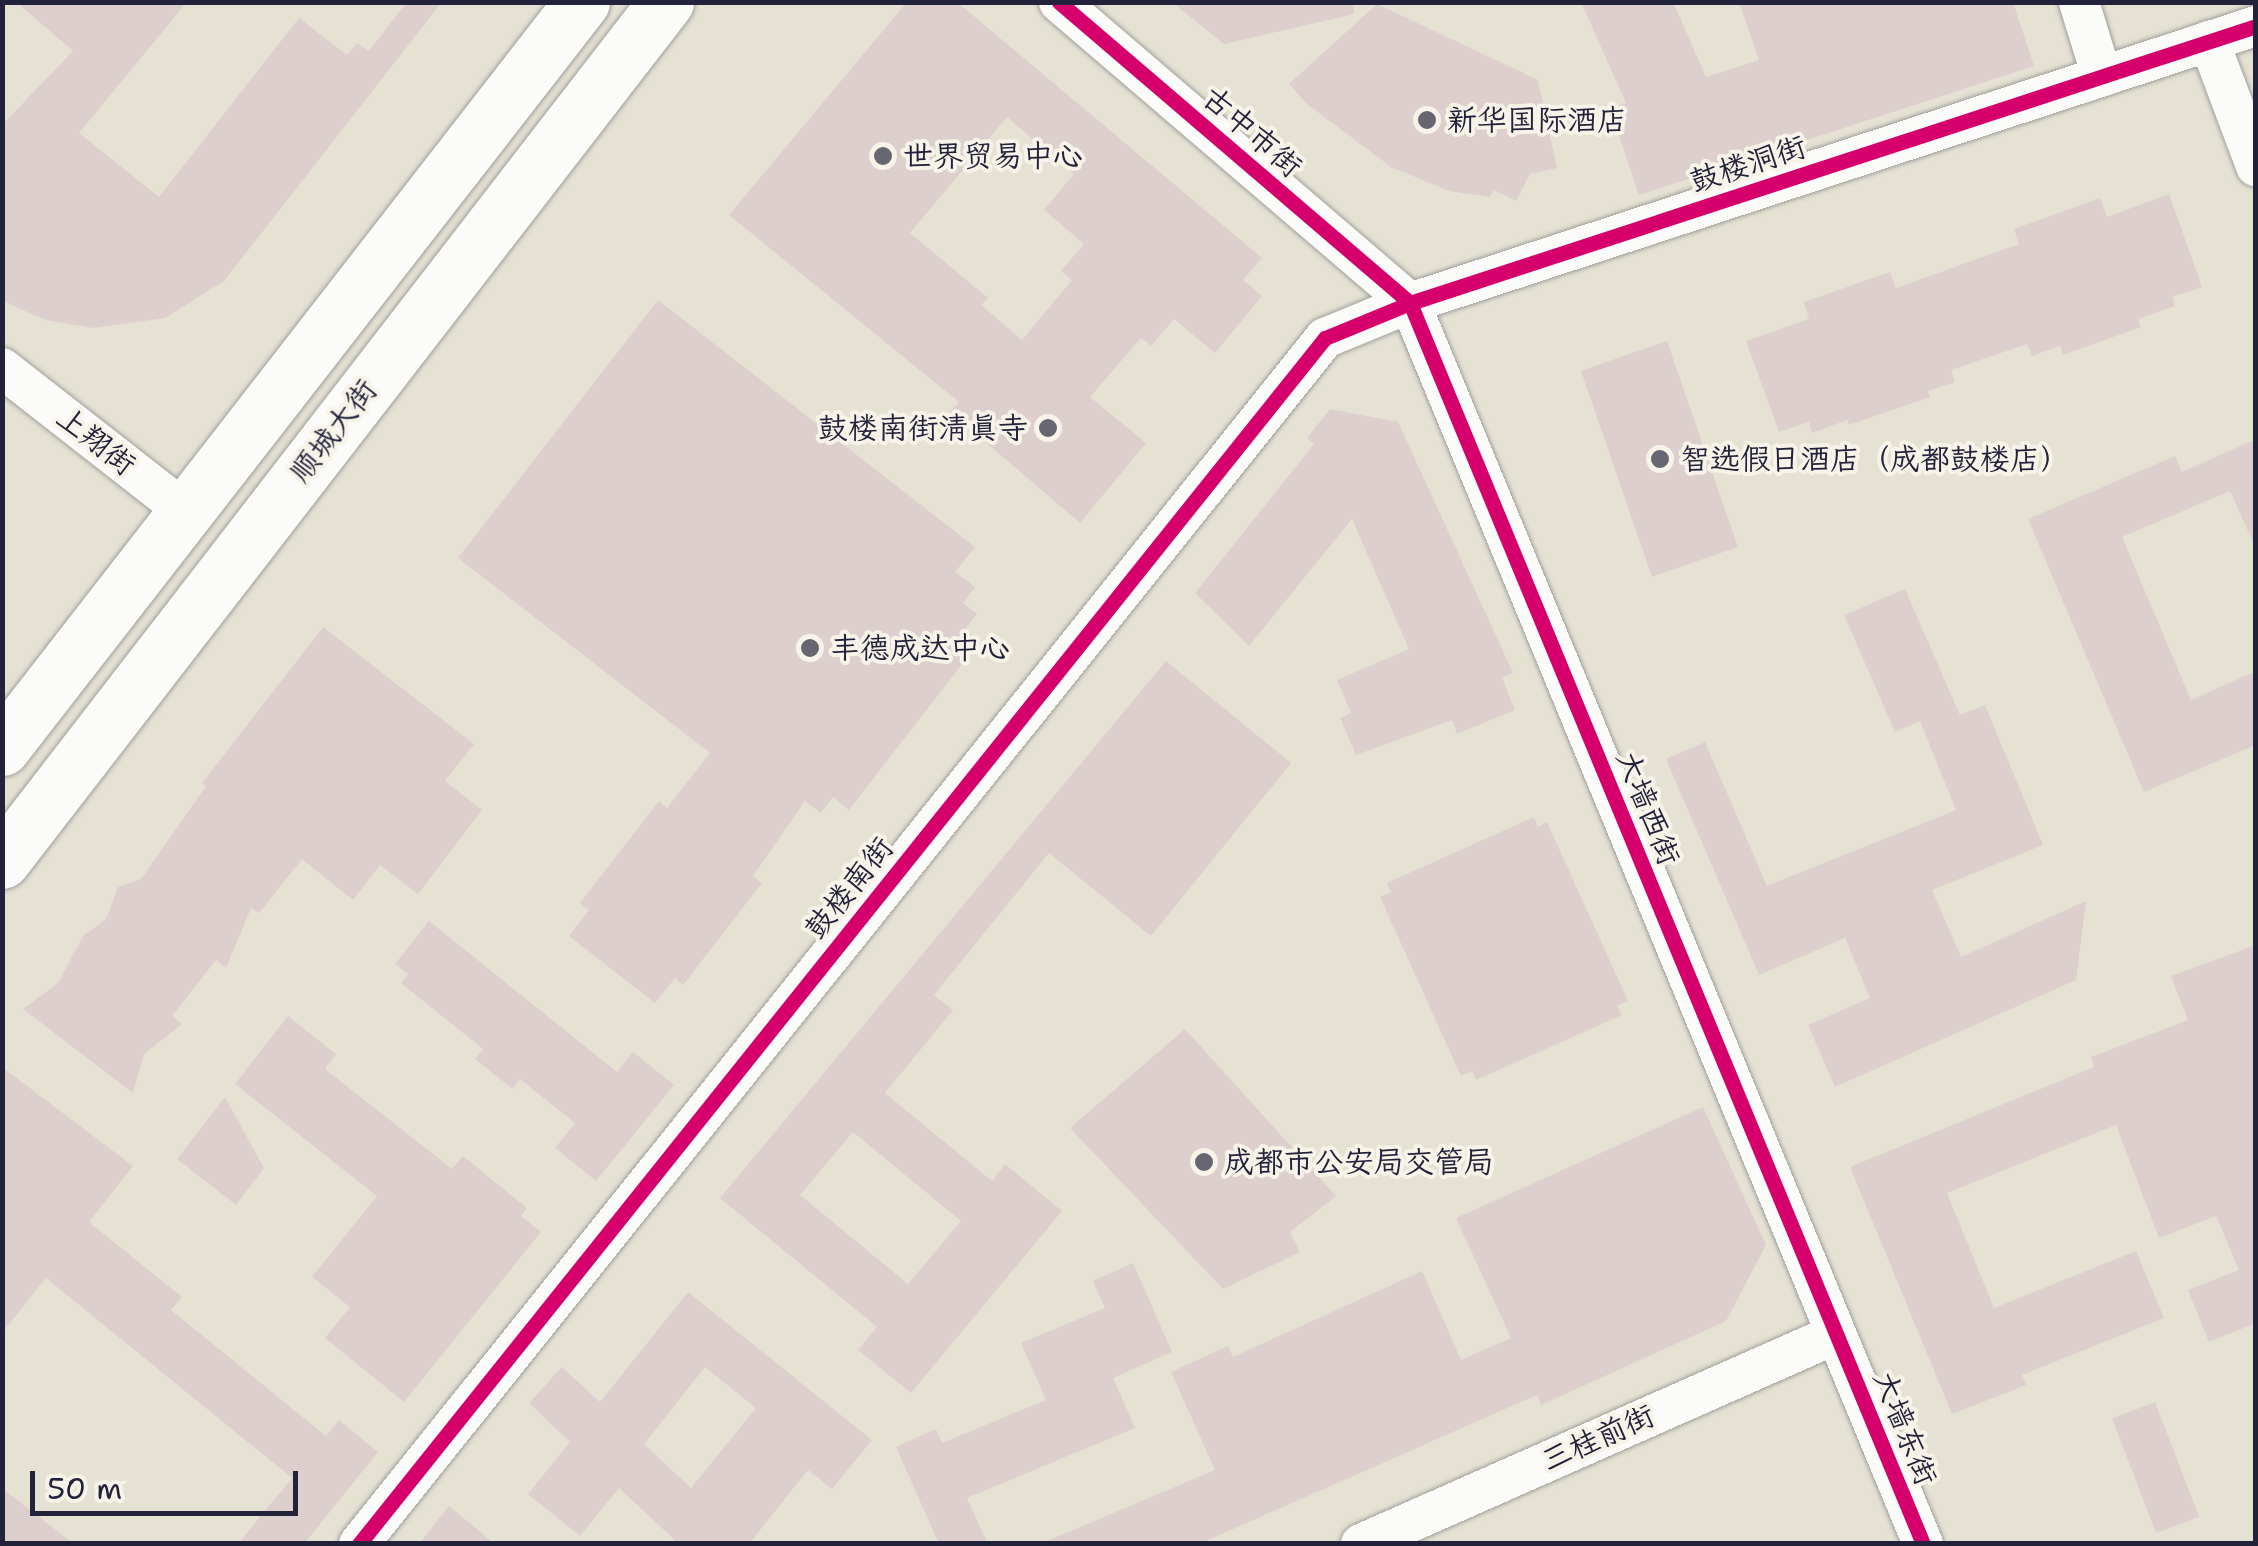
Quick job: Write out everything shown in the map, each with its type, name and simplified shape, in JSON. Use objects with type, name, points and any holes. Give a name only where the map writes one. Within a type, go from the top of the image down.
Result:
[{"type":"main road","points":[[2,748],[189,514],[582,2]]},
{"type":"main road","name":"顺城大街","points":[[2,861],[666,2]]},
{"type":"street","name":"古中市街","points":[[1059,2],[1410,303]]},
{"type":"street","points":[[2079,2],[2102,77]]},
{"type":"street","name":"鼓楼洞街","points":[[1410,303],[2256,26]]},
{"type":"street","points":[[2209,41],[2256,166]]},
{"type":"street","name":"大墙西街","points":[[1410,303],[1836,1334]]},
{"type":"street","name":"鼓楼南街","points":[[360,1544],[1325,338],[1410,303]]},
{"type":"street","name":"上翔街","points":[[2,368],[189,514]]},
{"type":"street","name":"三桂前街","points":[[1361,1544],[1836,1334]]},
{"type":"street","name":"大墙东街","points":[[1836,1334],[1922,1544]]},
{"type":"building","points":[[16,2],[187,2],[79,133],[159,197],[299,18],[347,55],[357,43],[369,51],[407,2],[442,2],[224,281],[165,318],[93,328],[46,320],[2,301],[2,125],[73,51]]},
{"type":"building","points":[[907,2],[957,2],[1262,258],[1243,280],[1262,296],[1215,353],[1174,319],[1151,346],[1141,338],[1090,397],[1146,443],[1080,523],[950,412],[959,402],[729,215]],"holes":[[[1007,117],[1074,174],[1044,210],[1084,244],[1061,271],[1072,280],[1022,340],[981,305],[988,298],[910,233]]]},
{"type":"building","points":[[1172,2],[1353,2],[1354,14],[1224,44]]},
{"type":"building","points":[[1581,2],[1673,2],[1706,77],[1759,60],[1739,2],[2013,2],[2034,66],[1639,195],[1610,108],[1626,103]]},
{"type":"building","name":"新华国际酒店","points":[[1377,4],[1538,80],[1557,168],[1530,174],[1516,201],[1494,190],[1490,197],[1449,191],[1391,167],[1307,104],[1289,84]]},
{"type":"building","points":[[2169,194],[2202,287],[2172,297],[2175,306],[2138,319],[2141,327],[2063,355],[2060,346],[2032,356],[2027,344],[1951,370],[1955,382],[1928,391],[1930,397],[1849,425],[1847,420],[1812,433],[1809,422],[1779,432],[1746,341],[1809,319],[1804,302],[1890,272],[1896,288],[2019,244],[2014,229],[2100,198],[2107,217]]},
{"type":"building","points":[[658,300],[975,547],[955,572],[975,587],[963,603],[977,614],[965,629],[980,641],[849,810],[833,797],[821,813],[805,801],[753,876],[762,883],[683,985],[675,978],[655,1003],[569,936],[589,910],[580,903],[659,801],[667,808],[710,753],[458,558]]},
{"type":"building","name":"智选假日酒店（成都鼓楼店）","points":[[1667,341],[1738,547],[1652,577],[1581,371]]},
{"type":"building","points":[[1330,409],[1398,422],[1513,673],[1502,678],[1515,710],[1457,734],[1452,720],[1356,755],[1340,718],[1351,713],[1337,680],[1409,649],[1352,519],[1249,646],[1195,593],[1314,444],[1307,438]]},
{"type":"building","points":[[2256,439],[2256,549],[2230,491],[2122,537],[2191,700],[2256,671],[2256,745],[2144,792],[2028,519],[2175,456],[2182,472]]},
{"type":"building","points":[[1905,589],[1960,715],[1985,705],[2043,845],[1932,890],[1961,957],[2086,901],[2076,980],[1835,1087],[1808,1025],[1870,998],[1845,938],[1759,975],[1666,759],[1705,742],[1767,886],[1956,810],[1920,721],[1895,732],[1844,615]]},
{"type":"building","points":[[323,627],[474,744],[445,781],[482,810],[418,894],[380,865],[353,900],[302,859],[259,913],[251,908],[226,968],[216,960],[172,1016],[182,1024],[144,1054],[133,1093],[23,1009],[58,983],[83,936],[106,919],[118,887],[141,879],[206,786],[202,783]]},
{"type":"building","points":[[1166,661],[1291,763],[1151,936],[1049,853],[934,995],[953,1010],[885,1093],[992,1181],[1005,1164],[1062,1211],[911,1393],[858,1350],[877,1327],[720,1198]],"holes":[[[853,1132],[961,1221],[908,1284],[800,1195]]]},
{"type":"building","points":[[1534,817],[1538,827],[1547,822],[1628,1001],[1617,1006],[1622,1015],[1476,1080],[1472,1071],[1461,1076],[1380,897],[1391,892],[1387,883]]},
{"type":"building","points":[[429,921],[617,1072],[633,1052],[674,1085],[596,1181],[555,1148],[575,1123],[520,1079],[513,1089],[475,1059],[483,1049],[401,983],[408,974],[395,964]]},
{"type":"building","points":[[2256,945],[2256,1323],[2209,1342],[2188,1290],[2239,1270],[2216,1216],[2159,1238],[2116,1125],[1947,1193],[1994,1308],[2136,1251],[2164,1318],[2022,1375],[2026,1385],[1952,1414],[1850,1167],[2094,1067],[2091,1057],[2188,1020],[2171,976]]},
{"type":"building","points":[[288,1016],[336,1054],[325,1069],[452,1169],[463,1156],[527,1208],[521,1216],[541,1232],[404,1402],[325,1338],[350,1307],[312,1277],[377,1196],[235,1084]]},
{"type":"building","name":"成都市公安局交管局","points":[[1185,1029],[1336,1196],[1290,1232],[1300,1252],[1223,1289],[1070,1128]]},
{"type":"building","points":[[2,1067],[133,1166],[89,1222],[182,1297],[171,1310],[326,1436],[339,1420],[378,1452],[304,1544],[238,1544],[292,1478],[46,1278],[2,1333]]},
{"type":"building","points":[[225,1097],[264,1168],[236,1205],[177,1159]]},
{"type":"building","points":[[1703,1107],[1766,1245],[1726,1321],[1541,1405],[1537,1395],[1199,1544],[1040,1544],[1215,1470],[1171,1372],[1228,1346],[1233,1357],[1422,1271],[1461,1360],[1511,1338],[1456,1218]]},
{"type":"building","points":[[1133,1263],[1172,1352],[1113,1378],[1135,1428],[967,1498],[988,1544],[939,1544],[896,1447],[936,1429],[942,1443],[1046,1400],[1021,1343],[1105,1308],[1093,1281]]},
{"type":"building","points":[[688,1292],[872,1440],[832,1489],[808,1470],[749,1544],[679,1544],[619,1488],[580,1536],[528,1494],[570,1442],[529,1403],[562,1367],[600,1402]],"holes":[[[705,1367],[756,1408],[691,1488],[644,1444]]]},
{"type":"building","points":[[2155,1402],[2199,1517],[2156,1533],[2112,1418]]},
{"type":"building","points":[[2,1488],[74,1544],[2,1544]]},
{"type":"building","points":[[449,1506],[495,1544],[419,1544]]},
{"type":"cycle path","points":[[1059,2],[1410,303],[1923,1544]]},
{"type":"cycle path","points":[[359,1544],[1325,338],[1410,303],[2256,26]]},
{"type":"place","name":"新华国际酒店","points":[[1427,120]]},
{"type":"place","name":"世界贸易中心","points":[[883,156]]},
{"type":"place","name":"鼓楼南街清真寺","points":[[1048,428]]},
{"type":"place","name":"智选假日酒店（成都鼓楼店）","points":[[1660,459]]},
{"type":"place","name":"丰德成达中心","points":[[810,648]]},
{"type":"place","name":"成都市公安局交管局","points":[[1204,1162]]}]
